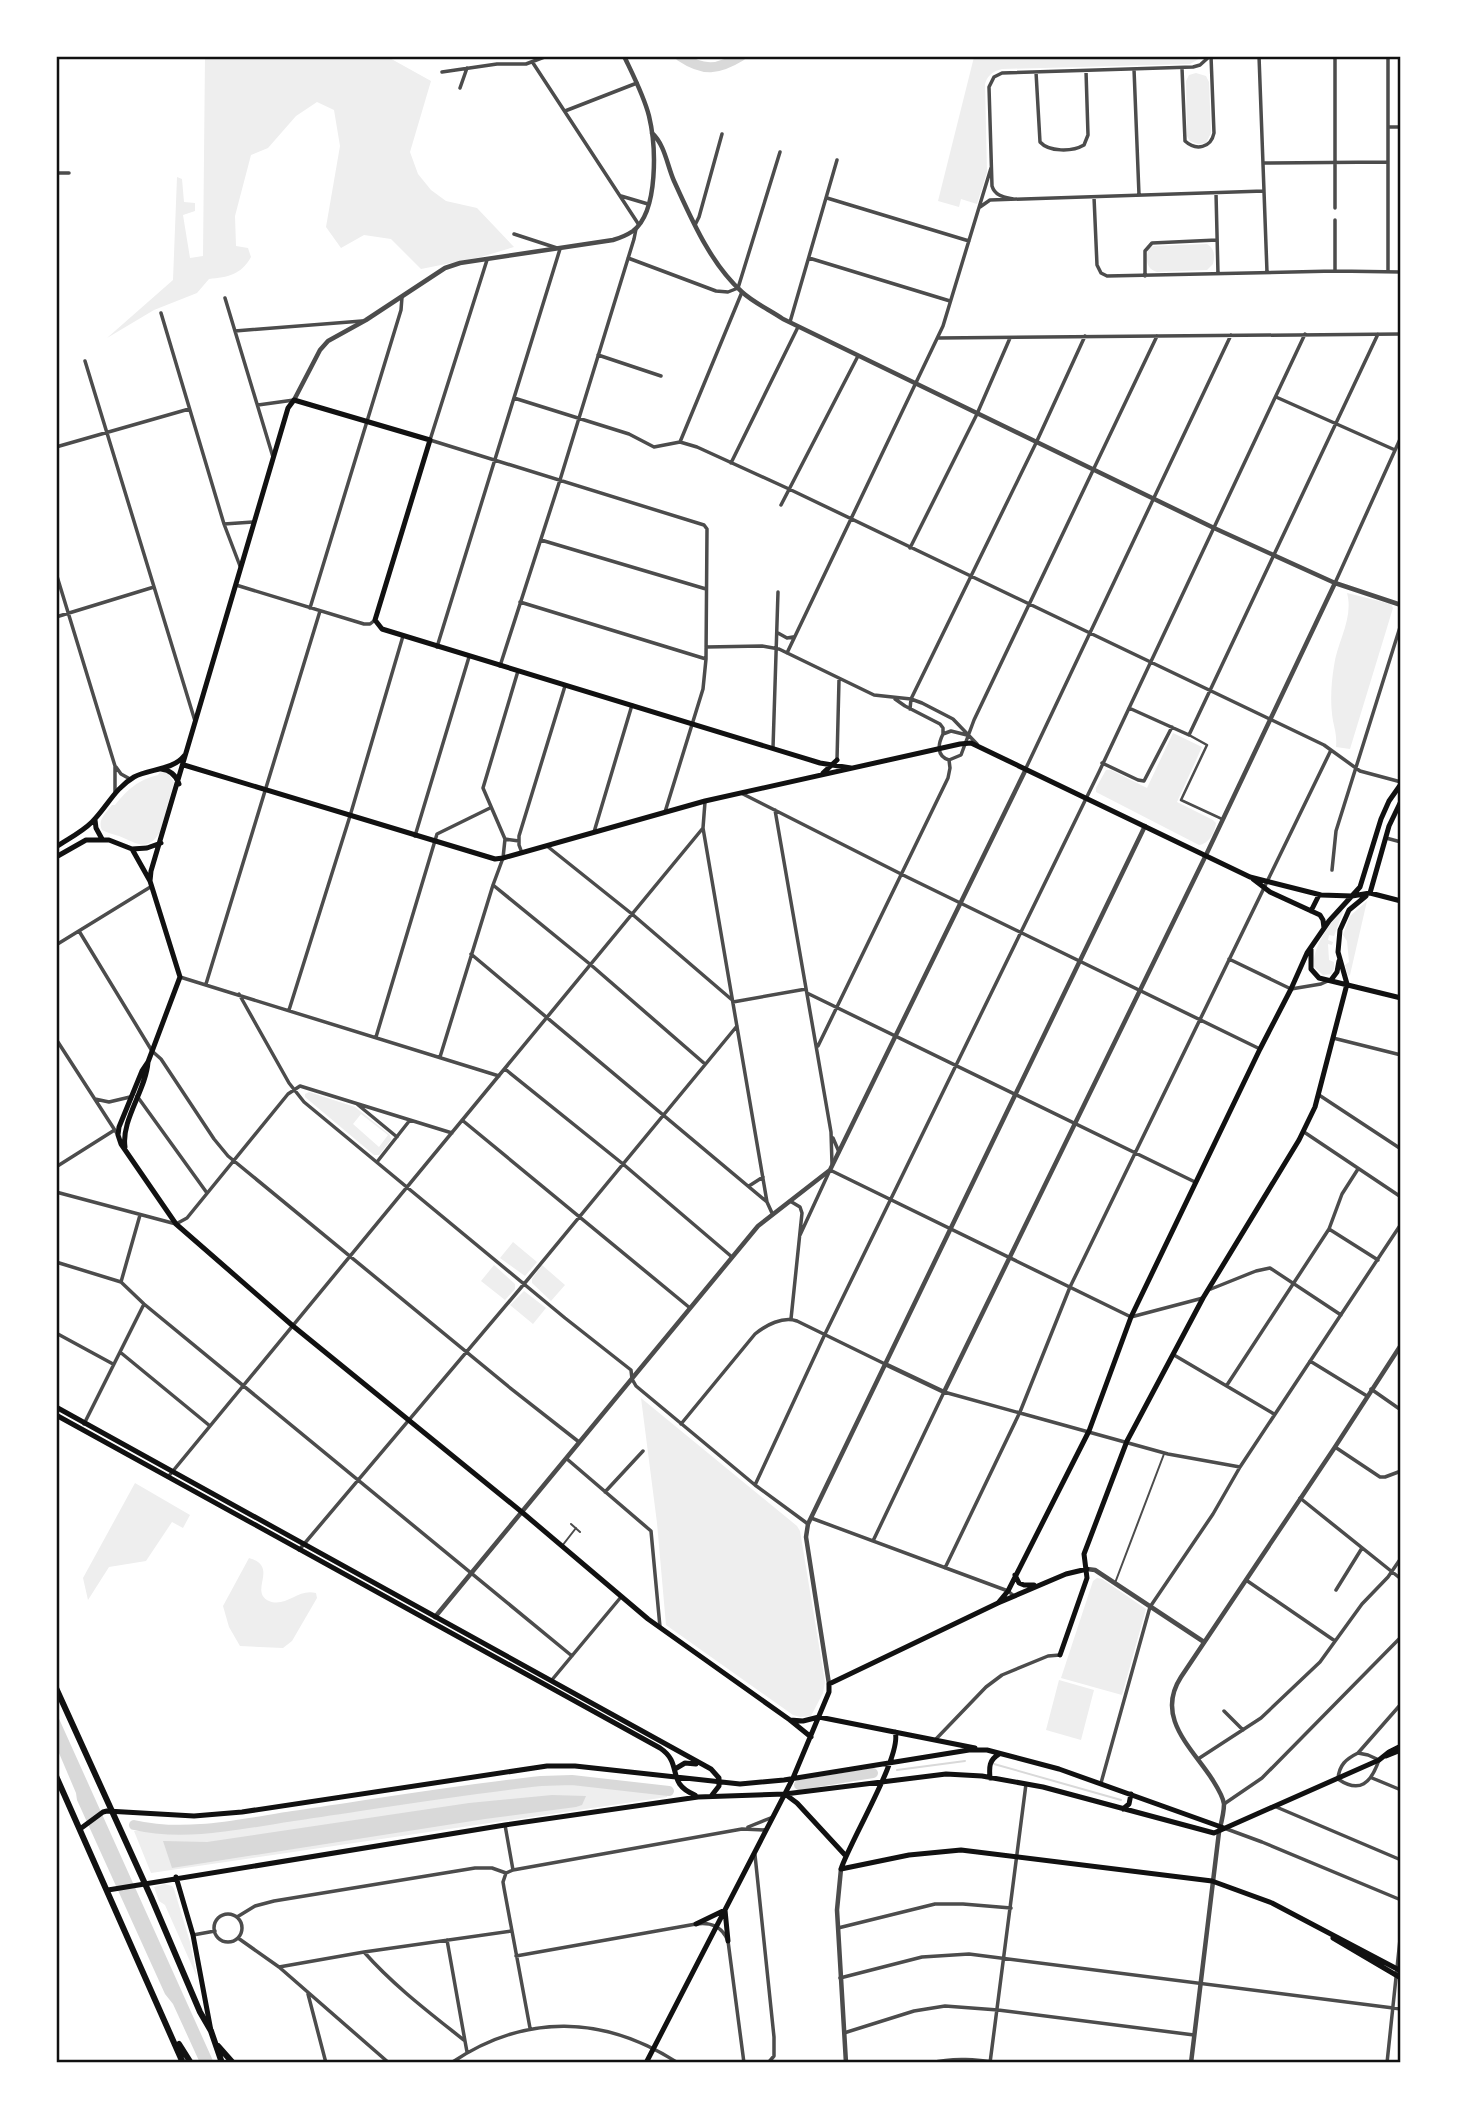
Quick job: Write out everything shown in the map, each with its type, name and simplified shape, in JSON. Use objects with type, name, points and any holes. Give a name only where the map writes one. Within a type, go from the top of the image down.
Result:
[{"type":"highway","points":[[56,1688],[200,2012],[211,2031],[222,2063]]},
{"type":"highway","points":[[56,1776],[111,1889],[170,2030],[188,2062]]},
{"type":"highway","points":[[217,2046],[233,2063]]},
{"type":"main road","points":[[151,884],[151,872],[195,721],[288,408],[294,400],[430,440],[375,620],[384,630],[820,763],[836,763],[851,768]]},
{"type":"main road","points":[[184,765],[486,858],[503,859],[705,801],[939,748],[966,743],[977,744],[1250,877],[1264,888],[1323,918],[1324,928]]},
{"type":"main road","points":[[56,847],[95,820],[115,792],[130,779],[177,762],[186,753]]},
{"type":"main road","points":[[820,763],[821,775]]},
{"type":"main road","points":[[821,775],[836,763]]},
{"type":"main road","points":[[157,769],[170,772],[178,783]]},
{"type":"main road","points":[[998,1603],[1008,1591],[1089,1431],[1131,1317],[1306,957],[1324,928],[1362,884],[1384,811],[1401,783]]},
{"type":"main road","points":[[1330,980],[1337,972],[1338,936],[1343,920],[1357,902],[1370,893],[1392,817],[1401,801]]},
{"type":"main road","points":[[95,820],[94,825],[102,839]]},
{"type":"main road","points":[[56,857],[82,841],[102,839],[121,843],[132,849],[161,843]]},
{"type":"main road","points":[[132,849],[151,884],[180,977],[148,1062],[116,1133],[176,1224],[293,1325],[523,1513],[621,1597],[811,1737]]},
{"type":"main road","points":[[1250,877],[1319,895],[1352,896],[1370,893],[1401,901]]},
{"type":"main road","points":[[1311,911],[1319,895]]},
{"type":"main road","points":[[1311,949],[1310,964],[1319,978],[1401,998]]},
{"type":"main road","points":[[1060,1655],[1087,1581],[1084,1554],[1127,1441],[1203,1298],[1303,1132],[1319,1095],[1347,984],[1339,958]]},
{"type":"main road","points":[[125,1150],[124,1134],[148,1073],[148,1062]]},
{"type":"main road","points":[[56,1407],[299,1550],[434,1620]]},
{"type":"main road","points":[[56,1415],[303,1544],[665,1751],[671,1759],[681,1788],[698,1797]]},
{"type":"main road","points":[[646,2063],[793,1778],[829,1692],[829,1685],[1040,1584],[1087,1569]]},
{"type":"main road","points":[[1015,1575],[1017,1582],[1024,1585],[1040,1584]]},
{"type":"main road","points":[[549,1684],[715,1772],[719,1776],[719,1782],[711,1795]]},
{"type":"main road","points":[[790,1720],[803,1721],[819,1717],[936,1739],[1059,1769],[1221,1829]]},
{"type":"main road","points":[[895,1732],[897,1738],[883,1781],[845,1855],[841,1869],[909,1855],[946,1850],[975,1850],[1212,1881],[1272,1903],[1399,1973]]},
{"type":"main road","points":[[111,1889],[505,1825],[711,1795],[785,1794],[946,1774],[1026,1784],[1209,1833],[1338,1779],[1401,1748]]},
{"type":"main road","points":[[80,1829],[103,1812],[186,1816],[242,1811],[547,1766],[575,1766],[676,1778],[755,1783],[954,1751],[983,1750]]},
{"type":"main road","points":[[990,1778],[991,1760],[999,1754]]},
{"type":"main road","points":[[675,1769],[684,1763],[703,1765]]},
{"type":"main road","points":[[785,1794],[797,1803],[845,1855]]},
{"type":"main road","points":[[1123,1809],[1129,1804],[1131,1794]]},
{"type":"main road","points":[[176,1877],[193,1935],[211,2031]]},
{"type":"main road","points":[[696,1924],[725,1910]]},
{"type":"main road","points":[[725,1910],[728,1941]]},
{"type":"street","points":[[442,72],[533,63],[547,56]]},
{"type":"street","points":[[500,666],[637,227],[651,192],[653,158],[649,115],[624,56]]},
{"type":"street","points":[[1182,68],[1185,141],[1196,147],[1204,146],[1211,142],[1214,133],[1211,56]]},
{"type":"street","points":[[1013,199],[1000,196],[994,191],[989,83],[994,76],[1002,73],[1182,68],[1200,65],[1211,56]]},
{"type":"street","points":[[1259,56],[1266,272]]},
{"type":"street","points":[[1335,56],[1335,208]]},
{"type":"street","points":[[1388,56],[1388,271]]},
{"type":"street","points":[[533,63],[637,227]]},
{"type":"street","points":[[460,88],[467,68]]},
{"type":"street","points":[[1134,69],[1139,195]]},
{"type":"street","points":[[1036,72],[1042,146],[1051,149],[1075,149],[1084,145],[1088,135],[1087,71]]},
{"type":"street","points":[[565,111],[637,83]]},
{"type":"street","points":[[1388,127],[1401,127]]},
{"type":"street","points":[[652,132],[661,144],[667,165],[695,225],[714,257],[740,290],[790,323],[1214,528],[1335,583],[1401,605]]},
{"type":"street","points":[[695,225],[722,134]]},
{"type":"street","points":[[680,442],[740,290],[780,152]]},
{"type":"street","points":[[653,158],[660,159],[667,165]]},
{"type":"street","points":[[790,323],[837,160]]},
{"type":"street","points":[[1263,163],[1388,162]]},
{"type":"street","points":[[787,653],[938,338],[991,168]]},
{"type":"street","points":[[56,173],[69,173]]},
{"type":"street","points":[[978,208],[988,201],[1013,199],[1264,191]]},
{"type":"street","points":[[1216,193],[1218,274]]},
{"type":"street","points":[[619,195],[648,204]]},
{"type":"street","points":[[1094,197],[1098,268],[1107,276],[1401,272]]},
{"type":"street","points":[[827,198],[969,241]]},
{"type":"street","points":[[1335,220],[1335,271]]},
{"type":"street","points":[[257,405],[294,400],[322,347],[330,340],[366,320],[445,268],[619,238],[637,227]]},
{"type":"street","points":[[514,234],[560,249]]},
{"type":"street","points":[[1145,276],[1145,251],[1152,243],[1217,240]]},
{"type":"street","points":[[437,647],[560,249]]},
{"type":"street","points":[[628,258],[716,291],[740,290]]},
{"type":"street","points":[[809,258],[950,301]]},
{"type":"street","points":[[487,260],[430,440],[704,525],[707,531],[706,659],[703,689],[665,812]]},
{"type":"street","points":[[310,608],[401,310],[402,297]]},
{"type":"street","points":[[225,298],[273,459]]},
{"type":"street","points":[[161,313],[224,523],[241,568]]},
{"type":"street","points":[[235,331],[366,320]]},
{"type":"street","points":[[731,463],[798,327]]},
{"type":"street","points":[[755,1485],[1151,662],[1305,334]]},
{"type":"street","points":[[1189,735],[1378,334]]},
{"type":"street","points":[[938,338],[1401,334]]},
{"type":"street","points":[[800,1235],[1026,768],[1231,335]]},
{"type":"street","points":[[948,760],[961,755],[974,720],[1157,336]]},
{"type":"street","points":[[910,548],[977,414],[1010,337]]},
{"type":"street","points":[[910,709],[911,699],[1085,337]]},
{"type":"street","points":[[598,355],[661,376]]},
{"type":"street","points":[[781,505],[858,356]]},
{"type":"street","points":[[85,361],[195,721]]},
{"type":"street","points":[[1276,397],[1396,450]]},
{"type":"street","points":[[514,398],[633,436],[654,447],[680,442],[697,447],[1270,719],[1331,750],[1360,771],[1401,783]]},
{"type":"street","points":[[56,447],[190,409]]},
{"type":"street","points":[[873,1541],[1223,820],[1401,438]]},
{"type":"street","points":[[224,523],[254,522]]},
{"type":"street","points":[[541,540],[706,589]]},
{"type":"street","points":[[56,573],[115,766],[115,792]]},
{"type":"street","points":[[236,585],[363,624],[370,624],[375,620]]},
{"type":"street","points":[[56,617],[154,587]]},
{"type":"street","points":[[773,748],[778,592]]},
{"type":"street","points":[[520,602],[706,659]]},
{"type":"street","points":[[206,984],[320,611]]},
{"type":"street","points":[[1332,870],[1336,831],[1401,624]]},
{"type":"street","points":[[777,632],[783,637],[794,637]]},
{"type":"street","points":[[289,1010],[403,636]]},
{"type":"street","points":[[706,647],[776,648],[874,695],[911,699],[953,719],[977,744]]},
{"type":"street","points":[[415,836],[469,656]]},
{"type":"street","points":[[440,1057],[503,859],[505,839],[483,788],[518,671]]},
{"type":"street","points":[[836,763],[839,679]]},
{"type":"street","points":[[522,853],[519,841],[565,685]]},
{"type":"street","points":[[816,1048],[948,778],[948,760],[941,755],[939,748],[943,728],[894,698]]},
{"type":"street","points":[[594,832],[632,705]]},
{"type":"street","points":[[1129,708],[1207,745],[1181,800],[1223,820]]},
{"type":"street","points":[[1102,763],[1144,781],[1171,727]]},
{"type":"street","points":[[943,734],[954,731],[969,736]]},
{"type":"street","points":[[945,1568],[1020,1412],[1070,1287],[1331,750]]},
{"type":"street","points":[[115,766],[121,774],[130,779]]},
{"type":"street","points":[[762,788],[763,804]]},
{"type":"street","points":[[741,793],[1260,1049]]},
{"type":"street","points":[[705,801],[703,828],[767,1202],[772,1213]]},
{"type":"street","points":[[376,1037],[437,834],[490,808]]},
{"type":"street","points":[[775,810],[831,1132],[838,1152]]},
{"type":"street","points":[[829,1685],[806,1533],[808,1524],[1145,826]]},
{"type":"street","points":[[170,1474],[703,828]]},
{"type":"street","points":[[1386,838],[1401,842]]},
{"type":"street","points":[[505,839],[519,841]]},
{"type":"street","points":[[547,846],[632,914],[732,1001],[806,991],[1195,1182]]},
{"type":"street","points":[[56,945],[151,884]]},
{"type":"street","points":[[493,886],[591,965],[705,1064]]},
{"type":"street","points":[[79,931],[152,1051],[161,1059],[220,1148],[580,1443]]},
{"type":"street","points":[[471,954],[767,1202]]},
{"type":"street","points":[[1229,959],[1291,989],[1330,980]]},
{"type":"street","points":[[180,977],[499,1076]]},
{"type":"street","points":[[239,994],[293,1090],[304,1102],[631,1370],[636,1386],[681,1424],[755,1485],[808,1524]]},
{"type":"street","points":[[299,1550],[737,1026]]},
{"type":"street","points":[[1334,1038],[1401,1055]]},
{"type":"street","points":[[56,1039],[116,1133],[56,1167]]},
{"type":"street","points":[[505,1069],[623,1164],[732,1257]]},
{"type":"street","points":[[56,1192],[176,1224],[187,1218],[288,1094],[302,1086],[452,1133]]},
{"type":"street","points":[[1319,1095],[1401,1149]]},
{"type":"street","points":[[95,1099],[109,1102],[139,1096],[206,1193]]},
{"type":"street","points":[[355,1103],[397,1137]]},
{"type":"street","points":[[463,1120],[690,1308]]},
{"type":"street","points":[[377,1163],[410,1121]]},
{"type":"street","points":[[831,1132],[831,1168]]},
{"type":"street","points":[[1303,1132],[1401,1197]]},
{"type":"street","points":[[831,1168],[890,1200],[1131,1317],[1203,1298]]},
{"type":"street","points":[[434,1620],[758,1226],[831,1168]]},
{"type":"street","points":[[1227,1385],[1329,1229],[1342,1194],[1358,1169]]},
{"type":"street","points":[[749,1186],[763,1177]]},
{"type":"street","points":[[789,1200],[801,1210],[791,1319]]},
{"type":"street","points":[[121,1282],[141,1215]]},
{"type":"street","points":[[1101,1783],[1150,1607],[1401,1224]]},
{"type":"street","points":[[1329,1229],[1378,1260]]},
{"type":"street","points":[[56,1262],[121,1282],[144,1304],[572,1656]]},
{"type":"street","points":[[1209,1290],[1267,1268],[1273,1269],[1341,1315]]},
{"type":"street","points":[[86,1431],[84,1422],[144,1304]]},
{"type":"street","points":[[681,1424],[755,1334],[781,1320],[791,1319],[944,1392],[1164,1453],[1240,1467]]},
{"type":"street","points":[[56,1333],[113,1364]]},
{"type":"street","points":[[1191,2063],[1212,1881],[1224,1804],[1218,1789],[1175,1726],[1170,1704],[1174,1687],[1401,1345]]},
{"type":"street","points":[[120,1352],[210,1426]]},
{"type":"street","points":[[1174,1355],[1275,1415]]},
{"type":"street","points":[[1310,1361],[1367,1396]]},
{"type":"street","points":[[1371,1389],[1401,1410]]},
{"type":"street","points":[[1335,1447],[1380,1477],[1401,1471]]},
{"type":"street","points":[[605,1492],[643,1451]]},
{"type":"street","points":[[568,1459],[651,1531],[661,1629]]},
{"type":"street","points":[[1300,1499],[1401,1579]]},
{"type":"street","points":[[811,1518],[1008,1591],[1014,1596]]},
{"type":"street","points":[[1335,1590],[1363,1548]]},
{"type":"street","points":[[1198,1759],[1269,1711],[1320,1662],[1362,1604],[1401,1558]]},
{"type":"street","points":[[1087,1569],[1095,1570],[1204,1642]]},
{"type":"street","points":[[1246,1580],[1335,1641]]},
{"type":"street","points":[[549,1684],[621,1597]]},
{"type":"street","points":[[1224,1804],[1262,1778],[1401,1637]]},
{"type":"street","points":[[936,1739],[986,1687],[1002,1675],[1048,1656],[1060,1655]]},
{"type":"street","points":[[1358,1753],[1379,1759],[1372,1778],[1363,1784],[1349,1786],[1338,1779],[1342,1765],[1349,1757],[1358,1753],[1401,1704]]},
{"type":"street","points":[[1224,1711],[1243,1730]]},
{"type":"street","points":[[1372,1778],[1401,1790]]},
{"type":"street","points":[[990,2062],[1026,1784]]},
{"type":"street","points":[[1273,1806],[1401,1860]]},
{"type":"street","points":[[237,1917],[255,1906],[287,1899],[475,1868],[492,1868],[506,1873],[743,1829],[774,1817]]},
{"type":"street","points":[[505,1825],[513,1870]]},
{"type":"street","points":[[743,1829],[767,1830]]},
{"type":"street","points":[[1221,1829],[1401,1899]]},
{"type":"street","points":[[755,1853],[774,2037],[774,2056],[768,2063]]},
{"type":"street","points":[[841,1869],[837,1899],[846,2063]]},
{"type":"street","points":[[506,1873],[503,1882],[530,2028]]},
{"type":"street","points":[[838,1928],[935,1904],[1011,1908]]},
{"type":"street","points":[[230,1914],[237,1917],[242,1925],[238,1937],[223,1941],[215,1931],[219,1917],[230,1914]]},
{"type":"street","points":[[516,1956],[696,1924],[717,1926],[728,1941],[744,2063]]},
{"type":"street","points":[[1387,2063],[1399,1973],[1401,1930]]},
{"type":"street","points":[[193,1935],[215,1931]]},
{"type":"street","points":[[279,1967],[511,1931]]},
{"type":"street","points":[[238,1937],[279,1967],[389,2063]]},
{"type":"street","points":[[447,1940],[467,2052]]},
{"type":"street","points":[[364,1952],[415,2002],[465,2041]]},
{"type":"street","points":[[840,1978],[922,1957],[969,1954],[1401,2009]]},
{"type":"street","points":[[308,1994],[326,2063]]},
{"type":"street","points":[[844,2033],[931,2008],[968,2007],[1195,2035]]},
{"type":"street","points":[[451,2063],[467,2052],[506,2035],[530,2028],[562,2027],[616,2032],[654,2048],[678,2063]]},
{"type":"street","points":[[931,2063],[956,2059],[1003,2063]]},
{"type":"lane","points":[[1115,1584],[1164,1453]]},
{"type":"lane","points":[[571,1524],[580,1532]]},
{"type":"lane","points":[[561,1546],[576,1528]]},
{"type":"shaded area","points":[[205,56],[386,56],[431,81],[410,152],[418,174],[431,190],[446,201],[477,208],[514,247],[481,257],[421,269],[391,239],[364,235],[341,248],[326,227],[340,146],[334,110],[317,102],[296,116],[268,148],[251,155],[235,216],[236,246],[248,248],[251,257],[243,268],[233,274],[209,279],[197,293],[154,310],[107,338],[173,280],[177,177],[182,179],[184,202],[195,203],[195,211],[183,215],[190,258],[203,256]]},
{"type":"shaded area","points":[[1204,56],[1190,64],[996,71],[989,76],[985,84],[987,172],[977,204],[961,199],[959,207],[938,201],[974,57]]},
{"type":"shaded area","points":[[1196,73],[1206,76],[1209,82],[1211,133],[1206,143],[1198,144],[1190,141],[1187,136],[1186,81],[1189,75]]},
{"type":"shaded area","points":[[1207,244],[1214,255],[1213,264],[1207,270],[1157,272],[1148,264],[1148,250],[1153,246]]},
{"type":"shaded area","points":[[1347,593],[1391,604],[1393,608],[1350,749],[1336,747],[1331,700],[1336,657],[1348,612]]},
{"type":"shaded area","points":[[1173,733],[1202,747],[1177,802],[1216,823],[1211,837],[1203,844],[1199,845],[1096,792],[1106,770],[1147,788]]},
{"type":"shaded area","points":[[160,772],[168,773],[174,782],[160,832],[151,842],[141,845],[102,830],[101,820],[112,805],[134,786]]},
{"type":"shaded area","points":[[1367,901],[1348,976],[1345,965],[1349,962],[1347,941],[1343,935],[1350,916]]},
{"type":"shaded area","points":[[1342,910],[1334,936],[1329,935],[1328,940],[1333,942],[1332,945],[1328,944],[1329,960],[1334,962],[1334,969],[1331,974],[1323,975],[1314,967],[1316,952],[1327,929]]},
{"type":"shaded area","points":[[309,1092],[355,1107],[390,1135],[391,1140],[379,1155],[374,1155],[305,1097]],"holes":[[[361,1114],[388,1135],[379,1147],[353,1124]]]},
{"type":"shaded area","points":[[513,1242],[537,1262],[525,1276],[500,1258]]},
{"type":"shaded area","points":[[494,1265],[515,1284],[515,1289],[505,1300],[481,1281]]},
{"type":"shaded area","points":[[542,1265],[565,1285],[551,1301],[532,1283]]},
{"type":"shaded area","points":[[524,1291],[546,1308],[533,1324],[510,1305]]},
{"type":"shaded area","points":[[641,1398],[800,1531],[825,1682],[823,1693],[811,1716],[793,1715],[666,1625],[657,1523]]},
{"type":"shaded area","points":[[135,1483],[190,1515],[183,1528],[172,1522],[146,1561],[109,1567],[88,1600],[83,1578]]},
{"type":"shaded area","points":[[249,1558],[262,1567],[261,1591],[263,1597],[269,1601],[281,1602],[303,1593],[316,1593],[317,1598],[292,1641],[283,1648],[240,1646],[229,1627],[223,1606]]},
{"type":"shaded area","points":[[1097,1578],[1146,1609],[1122,1695],[1061,1678],[1093,1581]]},
{"type":"shaded area","points":[[1059,1680],[1094,1690],[1081,1740],[1046,1730]]},
{"type":"shaded area","points":[[56,1712],[214,2063],[200,2063],[173,2004],[165,1994],[77,1800],[56,1746]]},
{"type":"shaded area","points":[[570,1783],[667,1794],[667,1797],[151,1873],[134,1831],[204,1832],[524,1786]]},
{"type":"shaded area","points":[[552,1795],[586,1796],[582,1805],[576,1807],[172,1868],[163,1841],[207,1842],[469,1803]]},
{"type":"shaded area","points":[[165,1884],[174,1889],[197,1977],[165,1905],[159,1901],[154,1887]]},
{"type":"waterway","points":[[680,56],[704,67],[725,64],[741,56]]},
{"type":"waterway","points":[[897,1770],[965,1761]]},
{"type":"waterway","points":[[994,1764],[1121,1800]]},
{"type":"waterway","points":[[799,1785],[873,1773]]},
{"type":"waterway","points":[[134,1825],[173,1830],[234,1826],[541,1781],[572,1780],[669,1791]]}]
